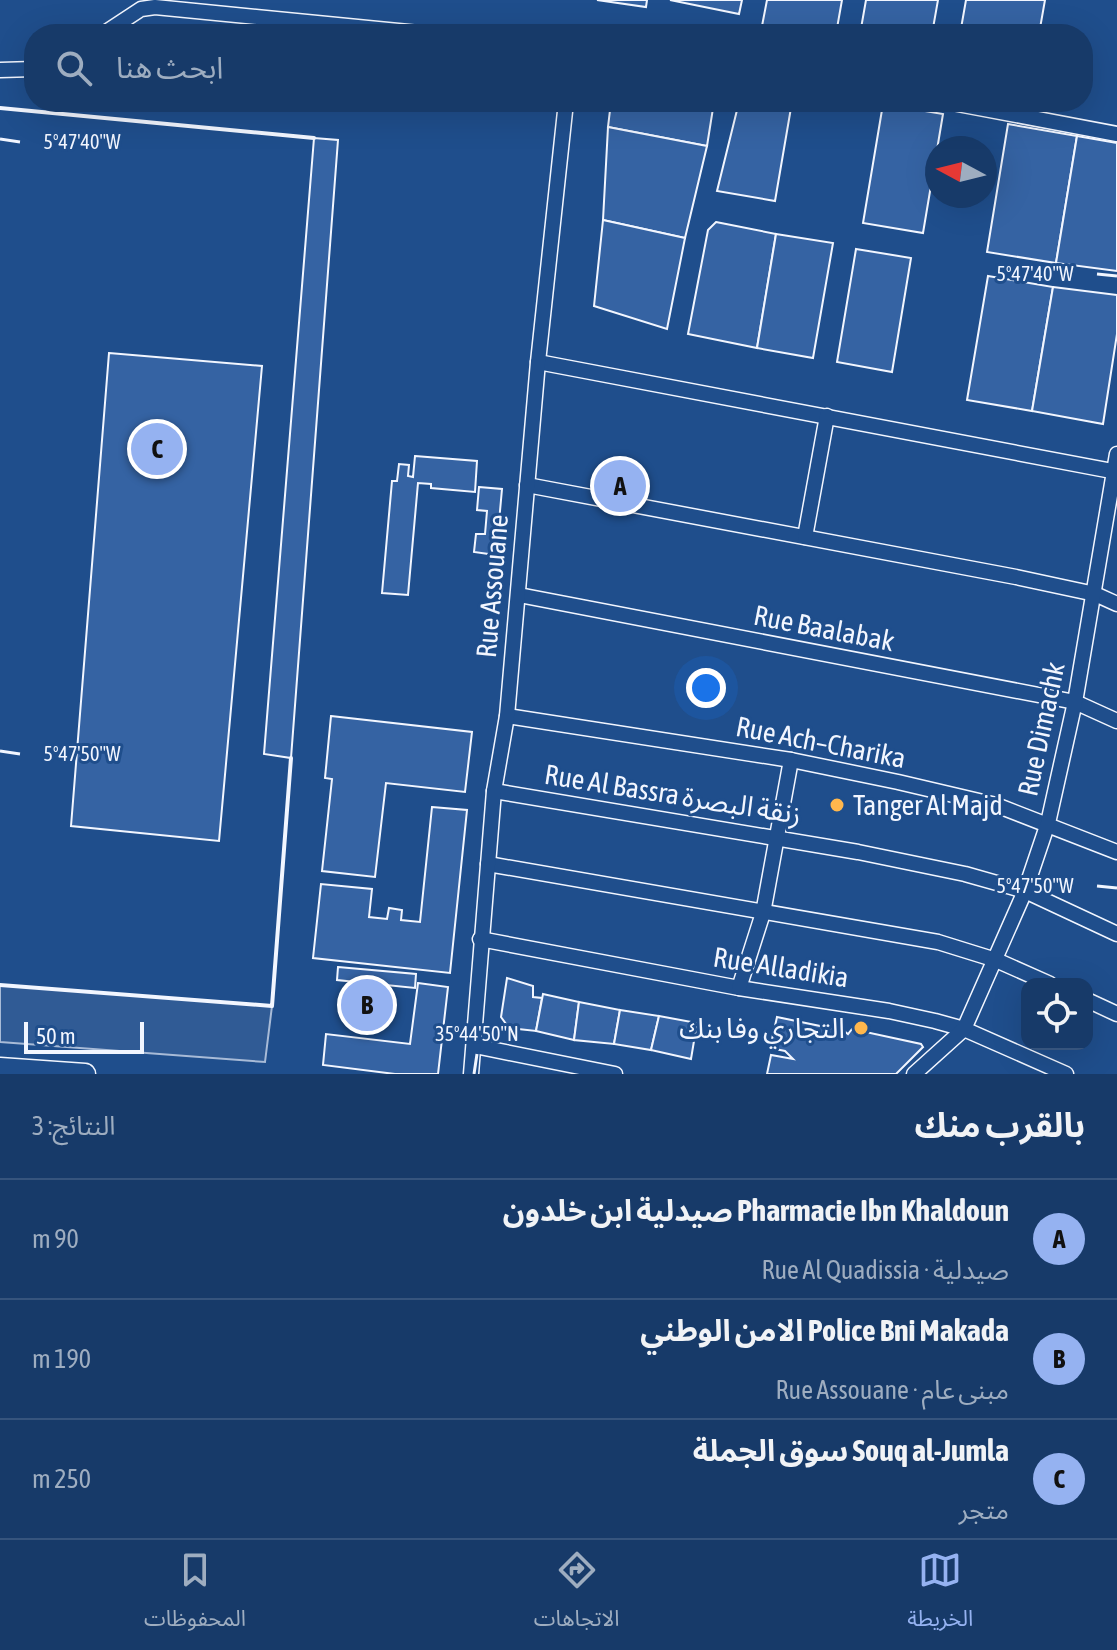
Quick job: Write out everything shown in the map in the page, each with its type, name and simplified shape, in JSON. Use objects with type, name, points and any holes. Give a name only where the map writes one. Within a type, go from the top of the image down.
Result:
[{"type":"main road","points":[[0,1068],[85,1074]]},
{"type":"street","points":[[120,24],[148,7],[325,24]]},
{"type":"street","points":[[0,70],[24,69]]},
{"type":"street","name":"Rue Assouane","points":[[471,1074],[494,791],[507,716],[538,362],[565,112]]},
{"type":"street","points":[[1000,112],[1117,134]]},
{"type":"street","points":[[538,362],[1115,471]]},
{"type":"street","points":[[805,537],[827,416]]},
{"type":"street","name":"Rue Dimachk","points":[[914,1074],[964,1029],[1025,891],[1048,823],[1075,702],[1117,454]]},
{"type":"street","points":[[527,485],[1095,594],[1117,604]]},
{"type":"street","name":"Rue Baalabak","points":[[519,595],[1075,702],[1117,721]]},
{"type":"street","name":"Rue Ach–Charika","points":[[507,716],[791,760],[996,805],[1117,852]]},
{"type":"street","points":[[739,988],[763,913],[791,760]]},
{"type":"street","name":"Rue Al Bassra زنقة البصرة","points":[[494,791],[777,838],[965,874],[1025,891],[1117,934]]},
{"type":"street","points":[[488,864],[938,942],[996,960],[1036,978]]},
{"type":"street","name":"Rue Alladikia","points":[[480,939],[739,988],[889,1011],[964,1029],[1066,1074]]},
{"type":"street","points":[[1093,1003],[1117,1014]]},
{"type":"street","points":[[475,1046],[615,1074]]},
{"type":"shaded area","points":[[0,985],[272,1006],[265,1062],[0,1042]]},
{"type":"building","points":[[597,0],[647,0],[646,7]]},
{"type":"building","points":[[670,0],[742,0],[739,14]]},
{"type":"building","points":[[767,0],[842,0],[838,24],[762,24]]},
{"type":"building","points":[[866,0],[938,0],[934,24],[862,24]]},
{"type":"building","points":[[966,0],[1045,0],[1041,24],[962,24]]},
{"type":"building","points":[[610,112],[712,112],[707,146],[608,127]]},
{"type":"building","points":[[737,112],[790,112],[775,201],[717,191]]},
{"type":"building","points":[[882,112],[943,114],[939,136],[925,136],[927,208],[923,233],[863,223]]},
{"type":"building","points":[[1008,124],[1077,136],[1056,263],[987,252],[994,208],[997,208]]},
{"type":"building","points":[[608,127],[707,146],[685,238],[603,220]]},
{"type":"building","points":[[1077,136],[1117,143],[1117,271],[1056,263]]},
{"type":"building","points":[[314,138],[338,140],[291,758],[264,754]]},
{"type":"building","points":[[603,220],[685,238],[667,329],[594,306]]},
{"type":"building","points":[[716,222],[776,234],[757,348],[688,334],[708,230]]},
{"type":"building","points":[[776,234],[833,243],[813,358],[757,348]]},
{"type":"building","points":[[856,249],[911,258],[892,372],[837,362]]},
{"type":"building","points":[[988,276],[1053,287],[1032,411],[967,400]]},
{"type":"building","points":[[1053,287],[1117,295],[1117,334],[1103,424],[1032,411]]},
{"type":"building","points":[[109,353],[262,366],[219,841],[71,826]]},
{"type":"building","points":[[415,456],[477,461],[475,492],[431,488],[431,484],[418,483],[408,595],[382,593],[392,481],[397,481],[399,464],[409,465],[408,476],[413,477]]},
{"type":"building","points":[[479,487],[502,489],[496,555],[474,552],[476,534],[485,534],[487,511],[477,510]]},
{"type":"building","points":[[331,716],[472,732],[465,792],[386,783],[375,877],[322,871],[332,779],[325,778]]},
{"type":"building","points":[[432,807],[467,810],[450,973],[313,958],[321,884],[372,889],[369,917],[387,919],[389,908],[402,910],[401,920],[420,922]]},
{"type":"building","points":[[338,967],[416,974],[415,988],[337,980]]},
{"type":"building","points":[[507,978],[533,986],[533,997],[542,998],[536,1031],[509,1028],[501,1017]]},
{"type":"building","points":[[418,983],[448,987],[438,1074],[395,1074],[323,1065],[326,1034],[410,1044]]},
{"type":"building","points":[[543,994],[579,1002],[574,1040],[536,1031]]},
{"type":"building","points":[[579,1002],[620,1010],[614,1044],[574,1040]]},
{"type":"building","points":[[620,1010],[659,1016],[651,1050],[614,1044]]},
{"type":"building","points":[[659,1016],[697,1023],[691,1059],[651,1050]]},
{"type":"building","points":[[777,1017],[848,1034],[852,1029],[921,1044],[923,1047],[896,1074],[767,1074],[771,1055],[793,1059],[785,1051],[770,1048]]},
{"type":"wall","points":[[0,108],[24,110]]},
{"type":"wall","points":[[42,112],[314,138]]},
{"type":"wall","points":[[0,985],[272,1006],[291,758]]},
{"type":"place","name":"Souq al-Jumla سوق الجملة","points":[[157,449]]},
{"type":"place","name":"Pharmacie Ibn Khaldoun صيدلية ابن خلدون","points":[[620,486]]},
{"type":"place","name":"Tanger Al Majd","points":[[837,805]]},
{"type":"place","name":"Police Bni Makada الامن الوطني","points":[[367,1005]]},
{"type":"place","name":"التجاري وفا بنك","points":[[861,1028]]}]
